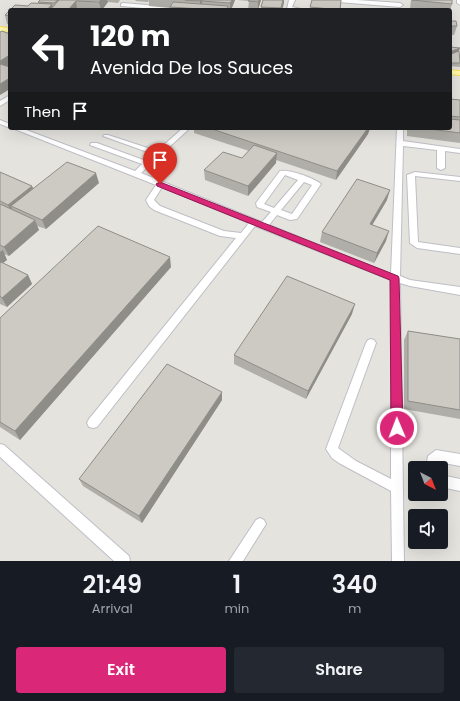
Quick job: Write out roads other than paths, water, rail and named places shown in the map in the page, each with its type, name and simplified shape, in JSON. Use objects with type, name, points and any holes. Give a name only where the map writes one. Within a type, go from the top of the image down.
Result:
[{"type":"street","points":[[122,8],[127,0]]},
{"type":"street","points":[[338,0],[400,5]]},
{"type":"street","points":[[20,130],[136,174],[395,278],[460,291],[460,299]]},
{"type":"street","points":[[136,174],[185,130]]},
{"type":"street","points":[[398,561],[395,278],[400,130]]},
{"type":"street","points":[[106,136],[159,154]]},
{"type":"street","points":[[100,161],[122,141]]},
{"type":"street","points":[[400,143],[460,151]]},
{"type":"street","points":[[94,145],[148,164]]},
{"type":"street","points":[[441,148],[442,168]]},
{"type":"street","points":[[287,172],[315,183],[317,186],[294,217],[275,212],[261,206],[260,203],[283,173],[287,172]]},
{"type":"street","points":[[460,179],[414,174],[411,175],[414,243],[417,245],[460,251]]},
{"type":"street","points":[[264,226],[303,178]]},
{"type":"street","points":[[160,184],[150,200],[157,208],[223,234],[243,236]]},
{"type":"street","points":[[93,423],[254,222]]},
{"type":"street","points":[[371,343],[332,449],[337,455],[398,488]]},
{"type":"street","points":[[0,449],[124,561]]},
{"type":"street","points":[[432,461],[436,456],[460,460]]},
{"type":"street","points":[[448,482],[460,485]]},
{"type":"street","points":[[235,561],[260,524]]}]
